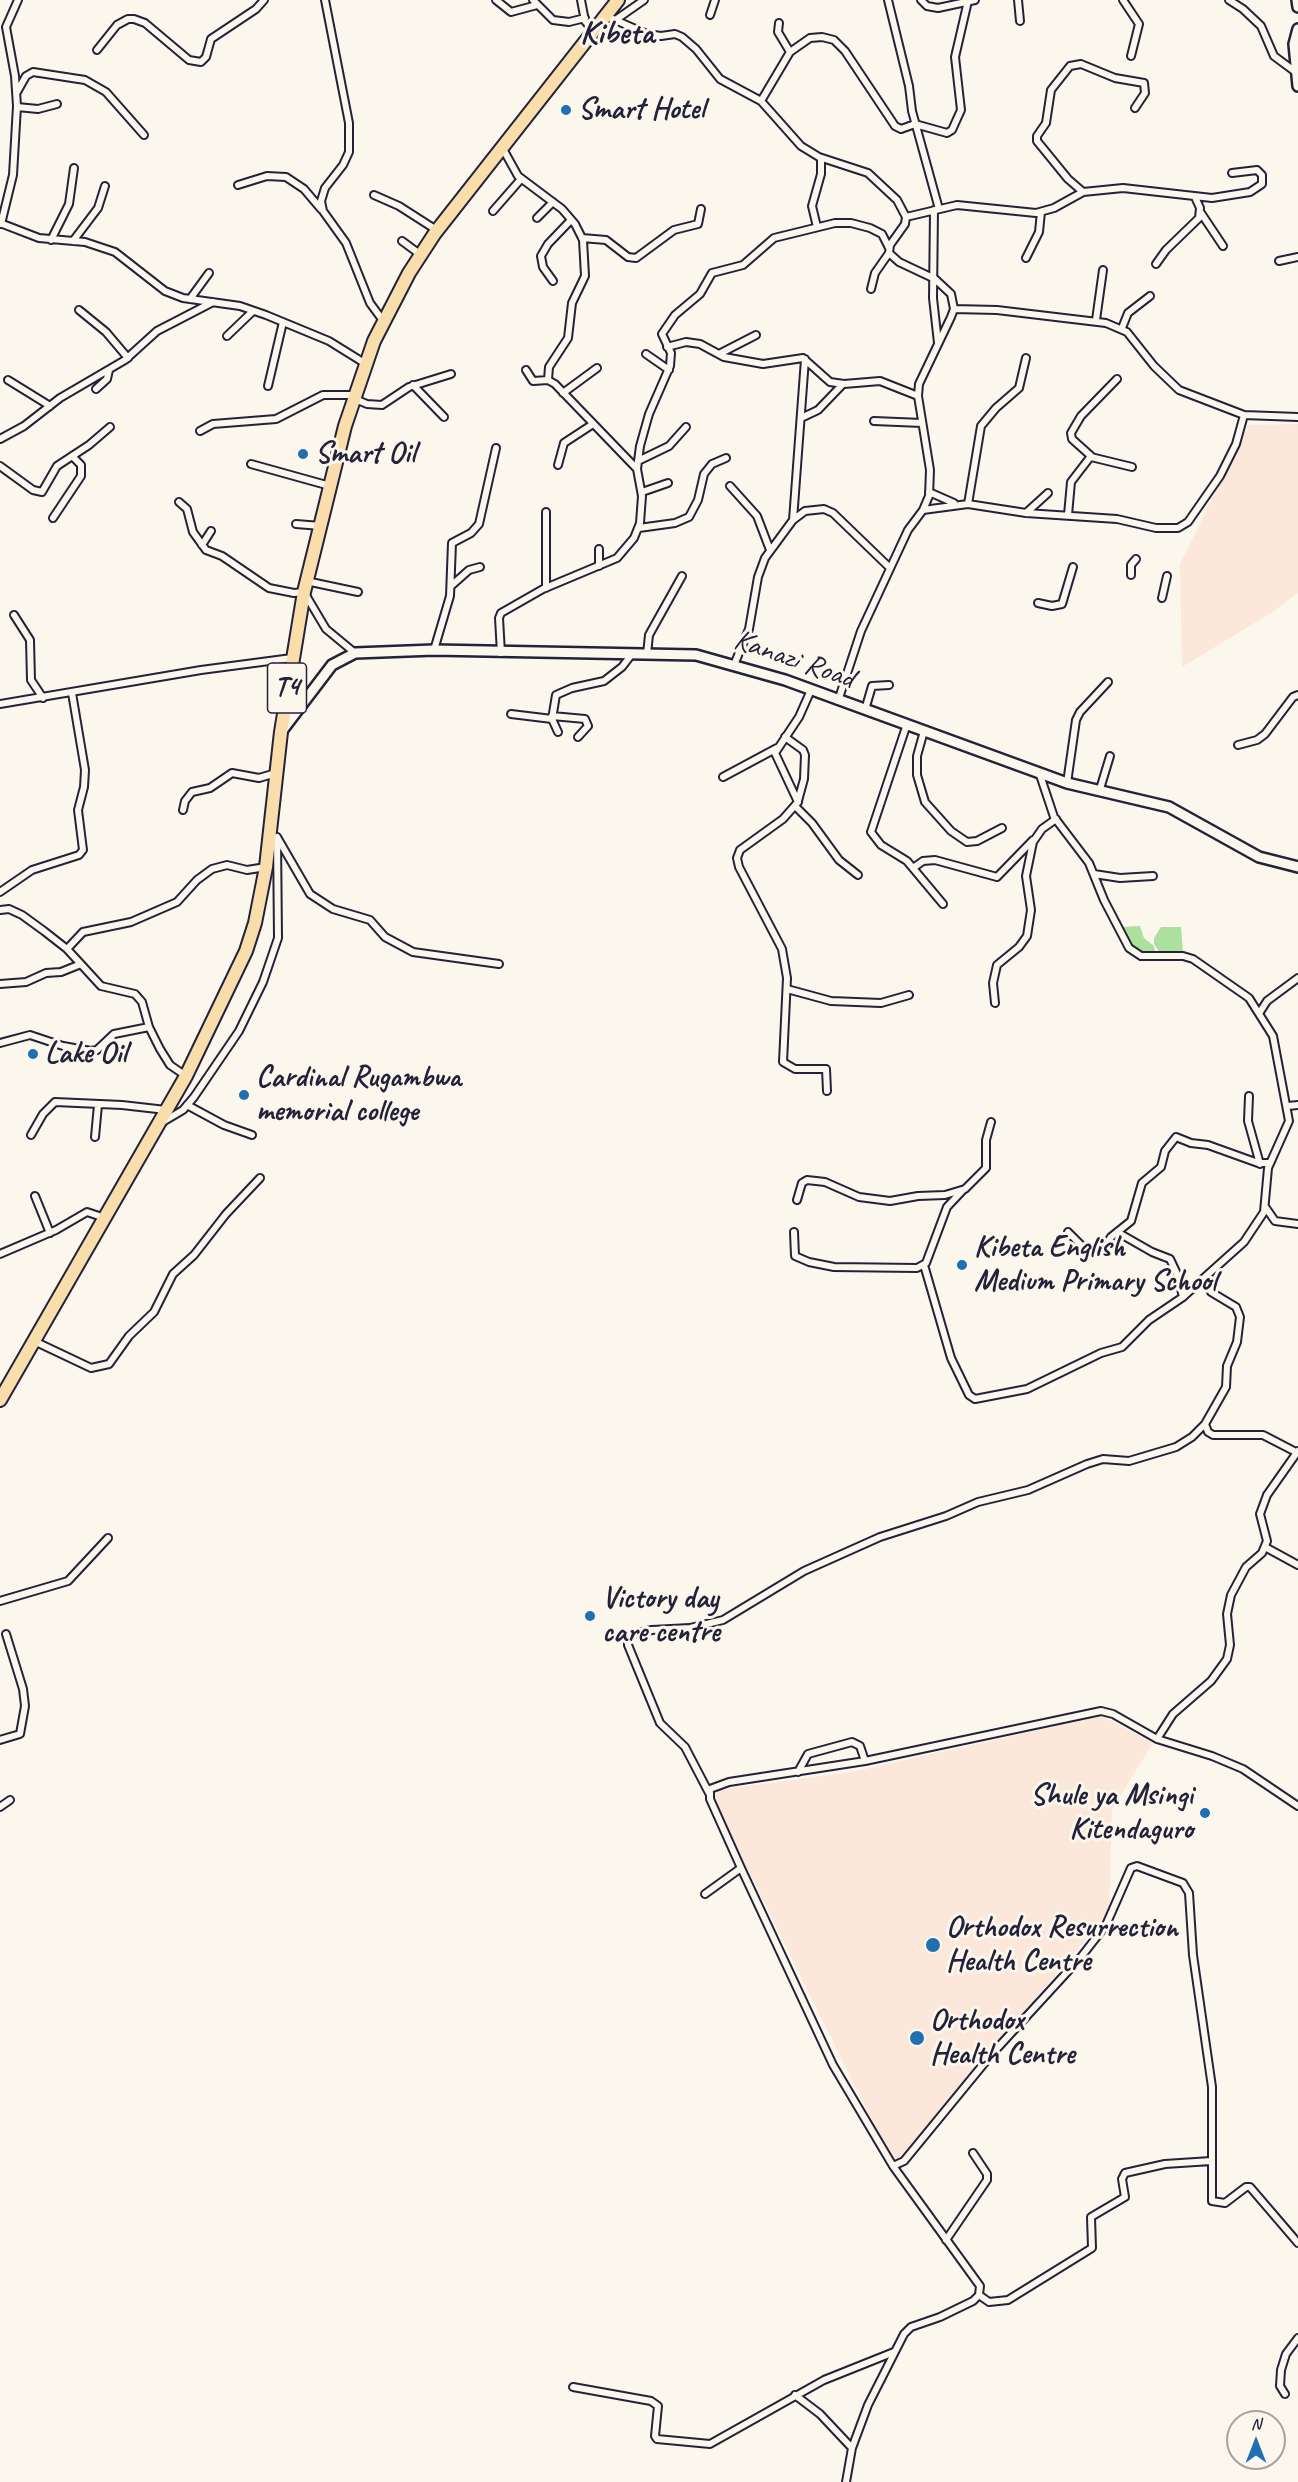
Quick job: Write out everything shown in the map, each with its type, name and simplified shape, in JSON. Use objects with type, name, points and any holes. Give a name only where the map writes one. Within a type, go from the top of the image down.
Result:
[{"type":"highway","name":"T4","points":[[0,1400],[186,1076],[246,951],[255,923],[274,833],[281,732],[305,586],[330,486],[356,397],[384,322],[409,273],[438,231],[502,145],[593,32],[610,18],[618,0]]},
{"type":"main road","points":[[1297,0],[1298,7]]},
{"type":"main road","points":[[1298,29],[1294,44],[1298,86]]},
{"type":"main road","name":"Kanazi Road","points":[[281,732],[332,665],[355,654],[434,650],[696,655],[811,690],[1067,783],[1169,807],[1259,857],[1298,867]]},
{"type":"street","points":[[18,0],[6,27],[17,107],[13,175],[1,224],[23,233],[51,240],[73,241],[115,252],[165,291],[190,299],[253,310],[329,341],[367,364]]},
{"type":"street","points":[[97,50],[117,25],[128,19],[134,19],[145,22],[189,60],[201,62],[207,54],[211,39],[256,9],[264,0]]},
{"type":"street","points":[[323,211],[321,194],[343,165],[349,152],[349,123],[325,0]]},
{"type":"street","points":[[496,0],[511,12],[535,2],[553,20],[570,22],[585,18]]},
{"type":"street","points":[[581,0],[585,18],[593,32]]},
{"type":"street","points":[[610,18],[644,0]]},
{"type":"street","points":[[710,15],[715,0]]},
{"type":"street","points":[[888,0],[936,209],[933,298],[938,345]]},
{"type":"street","points":[[761,100],[790,52],[813,37],[834,40],[845,51],[895,126],[901,129],[915,124],[941,133],[952,130],[962,104],[956,52],[972,1],[938,8],[927,6],[921,0]]},
{"type":"street","points":[[1018,0],[1020,21]]},
{"type":"street","points":[[1123,0],[1128,11],[1139,24],[1131,56]]},
{"type":"street","points":[[1229,0],[1243,9],[1261,26],[1274,56],[1297,73]]},
{"type":"street","points":[[610,18],[655,36],[675,34],[682,37],[696,49],[720,79],[761,100],[797,142],[821,158],[868,173],[889,191],[906,217],[905,224],[875,273],[871,289]]},
{"type":"street","points":[[779,23],[778,32],[790,52]]},
{"type":"street","points":[[1083,192],[1068,179],[1037,141],[1036,136],[1046,123],[1051,90],[1070,66],[1081,64],[1115,78],[1144,83],[1145,93],[1135,108]]},
{"type":"street","points":[[16,92],[26,76],[33,72],[85,80],[106,92],[144,135]]},
{"type":"street","points":[[17,107],[38,109],[57,104]]},
{"type":"street","points":[[502,145],[513,169],[521,179],[553,202],[571,220],[582,238],[585,276],[572,303],[568,338],[549,367],[548,380]]},
{"type":"street","points":[[817,227],[812,206],[821,174],[821,158]]},
{"type":"street","points":[[51,240],[69,204],[75,168]]},
{"type":"street","points":[[906,217],[962,205],[1022,214],[1041,212],[1083,192],[1123,188],[1195,197],[1232,196],[1250,192],[1262,184],[1262,175],[1257,170],[1232,173]]},
{"type":"street","points":[[238,185],[267,176],[286,177],[304,189],[346,243],[370,303],[384,322]]},
{"type":"street","points":[[493,211],[521,179]]},
{"type":"street","points":[[73,241],[84,230],[98,208],[105,186]]},
{"type":"street","points":[[374,195],[399,206],[438,231]]},
{"type":"street","points":[[1195,197],[1201,213],[1223,246]]},
{"type":"street","points":[[537,218],[553,202]]},
{"type":"street","points":[[582,238],[606,240],[628,257],[636,258],[674,230],[698,224],[701,209]]},
{"type":"street","points":[[1026,258],[1039,232],[1041,212]]},
{"type":"street","points":[[1156,264],[1166,250],[1197,221],[1201,213]]},
{"type":"street","points":[[553,281],[543,267],[541,256],[548,244],[571,220]]},
{"type":"street","points":[[501,653],[499,618],[501,613],[546,588],[616,558],[639,528],[642,492],[637,469],[638,460],[650,414],[669,370],[671,353],[661,336],[675,315],[700,294],[712,273],[743,265],[774,238],[817,227],[851,223],[882,234],[889,250],[899,262],[935,279],[947,288],[954,309],[924,372],[918,396],[930,470],[929,492],[923,510],[908,530],[861,631],[838,701]]},
{"type":"street","points":[[402,241],[421,255]]},
{"type":"street","points":[[1280,261],[1298,257]]},
{"type":"street","points":[[1096,320],[1103,270]]},
{"type":"street","points":[[190,299],[209,273]]},
{"type":"street","points":[[1122,328],[1128,313],[1150,296]]},
{"type":"street","points":[[0,438],[24,426],[79,386],[128,358],[157,331],[214,302]]},
{"type":"street","points":[[954,309],[979,308],[1096,320],[1122,328],[1154,366],[1179,390],[1244,415],[1298,417]]},
{"type":"street","points":[[80,310],[106,332],[128,358]]},
{"type":"street","points":[[227,336],[253,310]]},
{"type":"street","points":[[268,386],[283,322]]},
{"type":"street","points":[[719,354],[748,337],[756,335]]},
{"type":"street","points":[[668,347],[687,342],[699,344],[719,354],[763,364],[775,364],[792,358],[805,359],[830,382],[843,384],[880,381],[918,396]]},
{"type":"street","points":[[646,354],[669,370]]},
{"type":"street","points":[[968,504],[981,426],[996,408],[1019,388],[1026,358]]},
{"type":"street","points":[[793,520],[805,359]]},
{"type":"street","points":[[563,393],[597,368]]},
{"type":"street","points":[[526,369],[533,381],[548,380],[563,393],[637,469]]},
{"type":"street","points":[[96,389],[107,379],[109,370]]},
{"type":"street","points":[[200,431],[213,424],[276,419],[323,395],[356,397],[367,404],[382,405],[413,385],[451,374]]},
{"type":"street","points":[[1117,379],[1081,416],[1071,433],[1072,439],[1091,457],[1132,467]]},
{"type":"street","points":[[8,380],[50,406]]},
{"type":"street","points":[[801,418],[818,410],[843,384]]},
{"type":"street","points":[[413,385],[444,417]]},
{"type":"street","points":[[923,510],[968,504],[1026,513],[1117,519],[1156,528],[1174,529],[1185,526],[1228,462],[1244,415]]},
{"type":"street","points":[[874,421],[922,423]]},
{"type":"street","points":[[558,465],[564,443],[593,424]]},
{"type":"street","points":[[0,466],[33,490],[42,492],[57,466],[99,438],[110,427]]},
{"type":"street","points":[[638,460],[669,446],[686,428]]},
{"type":"street","points":[[434,650],[447,611],[451,587],[452,543],[471,533],[479,524],[496,448]]},
{"type":"street","points":[[53,518],[81,476],[81,465],[72,456]]},
{"type":"street","points":[[1068,515],[1071,482],[1091,457]]},
{"type":"street","points":[[639,528],[675,523],[689,516],[698,500],[704,474],[712,464],[726,458]]},
{"type":"street","points":[[251,464],[330,486]]},
{"type":"street","points":[[642,492],[668,483]]},
{"type":"street","points":[[730,486],[757,516],[770,550]]},
{"type":"street","points":[[929,492],[957,504]]},
{"type":"street","points":[[1026,513],[1048,493]]},
{"type":"street","points":[[179,502],[187,509],[193,532],[208,552],[222,556],[269,588],[286,592],[305,586],[358,592]]},
{"type":"street","points":[[734,665],[749,629],[761,567],[770,550],[793,520],[805,511],[815,508],[833,513],[890,568]]},
{"type":"street","points":[[546,512],[546,588]]},
{"type":"street","points":[[296,524],[321,526]]},
{"type":"street","points":[[202,545],[212,531]]},
{"type":"street","points":[[599,549],[599,566]]},
{"type":"street","points":[[1131,575],[1131,565],[1136,559]]},
{"type":"street","points":[[451,587],[469,570],[480,567]]},
{"type":"street","points":[[1038,603],[1052,606],[1062,604],[1073,567]]},
{"type":"street","points":[[647,654],[649,635],[682,576]]},
{"type":"street","points":[[1162,598],[1167,576]]},
{"type":"street","points":[[305,586],[326,629],[355,654]]},
{"type":"street","points":[[14,615],[30,640],[31,680],[43,698]]},
{"type":"street","points":[[558,732],[552,717],[556,695],[572,688],[604,681],[622,667],[632,654]]},
{"type":"street","points":[[0,712],[2,704],[190,671],[292,657]]},
{"type":"street","points":[[1067,783],[1076,720],[1080,712],[1108,682]]},
{"type":"street","points":[[865,710],[873,686],[889,685]]},
{"type":"street","points":[[723,777],[777,748],[804,709],[811,690]]},
{"type":"street","points":[[0,892],[32,870],[79,855],[83,850],[78,810],[84,787],[85,770],[72,693]]},
{"type":"street","points":[[1238,745],[1257,740],[1265,734],[1298,694]]},
{"type":"street","points":[[511,714],[585,719],[588,726],[578,737]]},
{"type":"street","points":[[907,724],[871,832],[881,846],[914,868],[943,903]]},
{"type":"street","points":[[924,731],[917,756],[919,782],[925,802],[951,831],[968,842],[977,841],[1002,828]]},
{"type":"street","points":[[785,737],[803,750],[805,755],[802,788],[796,804],[740,850],[737,858],[739,867],[782,949],[787,988],[782,1052],[784,1064],[795,1069],[826,1069],[827,1091]]},
{"type":"street","points":[[777,748],[776,760],[795,792],[796,804],[839,860],[858,875]]},
{"type":"street","points":[[1100,789],[1110,756]]},
{"type":"street","points":[[991,1122],[986,1140],[990,1169],[965,1189],[946,1210],[924,1265],[951,1358],[969,1395],[975,1399],[1027,1389],[1101,1353],[1122,1347],[1149,1320],[1183,1297],[1244,1242],[1266,1208],[1269,1163],[1289,1121],[1273,1036],[1260,1012],[1249,998],[1193,959],[1183,956],[1141,956],[1134,953],[1112,918],[1094,874],[1079,847],[1056,819],[1039,771]]},
{"type":"street","points":[[183,810],[185,801],[192,792],[210,788],[232,773],[259,778],[277,772]]},
{"type":"street","points":[[914,868],[923,861],[935,860],[997,876],[1056,819]]},
{"type":"street","points":[[274,833],[310,894],[333,909],[370,920],[385,937],[413,952],[500,964]]},
{"type":"street","points":[[158,1125],[187,1105],[239,1031],[273,957],[280,916],[274,833]]},
{"type":"street","points":[[995,1003],[993,983],[997,965],[1019,947],[1027,936],[1031,910],[1026,876],[1034,838]]},
{"type":"street","points":[[67,949],[83,933],[130,922],[177,902],[197,880],[212,869],[227,865],[247,870],[266,867]]},
{"type":"street","points":[[1094,874],[1120,879],[1153,876]]},
{"type":"street","points":[[0,910],[9,909],[22,915],[67,949],[101,986],[135,994],[142,1002],[148,1027],[170,1065],[186,1076]]},
{"type":"street","points":[[0,984],[26,982],[46,973],[61,972],[81,964]]},
{"type":"street","points":[[1260,1012],[1268,1001],[1298,978]]},
{"type":"street","points":[[787,988],[831,1001],[881,1003],[909,995]]},
{"type":"street","points":[[0,1043],[30,1035],[63,1046],[91,1051],[97,1050],[114,1034],[148,1027]]},
{"type":"street","points":[[1249,1096],[1248,1121],[1260,1164]]},
{"type":"street","points":[[31,1135],[43,1114],[55,1102],[138,1106],[166,1110]]},
{"type":"street","points":[[95,1137],[98,1105]]},
{"type":"street","points":[[187,1105],[224,1125],[252,1135]]},
{"type":"street","points":[[1288,1106],[1298,1105]]},
{"type":"street","points":[[1068,1232],[1084,1248],[1103,1249],[1117,1232],[1131,1221],[1133,1206],[1142,1183],[1161,1167],[1165,1151],[1176,1137],[1191,1143],[1208,1145],[1260,1164],[1269,1163]]},
{"type":"street","points":[[34,1341],[91,1368],[109,1364],[129,1336],[154,1312],[173,1274],[194,1256],[226,1214],[260,1178]]},
{"type":"street","points":[[797,1200],[802,1183],[807,1180],[825,1182],[859,1197],[890,1201],[918,1196],[945,1195],[965,1189]]},
{"type":"street","points":[[35,1196],[50,1233]]},
{"type":"street","points":[[1266,1208],[1275,1221],[1298,1224]]},
{"type":"street","points":[[0,1254],[50,1233],[87,1212],[105,1218]]},
{"type":"street","points":[[794,1232],[795,1256],[808,1262],[834,1267],[908,1269],[924,1265]]},
{"type":"street","points":[[1117,1232],[1152,1252],[1170,1259],[1178,1276],[1183,1297]]},
{"type":"street","points":[[846,2482],[852,2448],[868,2405],[894,2352],[911,2327],[940,2317],[973,2301],[979,2295],[978,2282],[893,2166],[833,2065],[741,1868],[709,1793],[685,1747],[660,1722],[628,1645],[628,1638],[632,1634],[652,1629],[690,1628],[723,1620],[804,1572],[880,1537],[956,1512],[978,1502],[1028,1490],[1087,1464],[1103,1459],[1129,1461],[1176,1447],[1192,1437],[1205,1424],[1226,1387],[1227,1366],[1237,1342],[1240,1317],[1236,1307],[1211,1293],[1205,1277]]},
{"type":"street","points":[[1157,1738],[1173,1714],[1211,1681],[1227,1659],[1230,1650],[1228,1604],[1246,1567],[1262,1553],[1265,1547],[1266,1531],[1260,1514],[1268,1495],[1298,1452],[1263,1435],[1213,1436],[1208,1432],[1205,1424]]},
{"type":"street","points":[[0,1601],[68,1581],[108,1538]]},
{"type":"street","points":[[1265,1547],[1298,1565]]},
{"type":"street","points":[[0,1740],[20,1734],[25,1706],[23,1689],[6,1634]]},
{"type":"street","points":[[709,1793],[712,1787],[721,1784],[865,1761],[1093,1711],[1113,1714],[1157,1738],[1243,1769],[1298,1804]]},
{"type":"street","points":[[798,1772],[808,1754],[848,1742],[859,1745],[865,1761]]},
{"type":"street","points":[[0,1807],[10,1800]]},
{"type":"street","points":[[893,2166],[904,2161],[991,2055],[1081,1957],[1110,1918],[1131,1868],[1135,1866],[1183,1883],[1189,1893],[1193,1955],[1212,2087],[1213,2202],[1225,2203],[1246,2187],[1251,2187],[1298,2243]]},
{"type":"street","points":[[705,1894],[741,1868]]},
{"type":"street","points":[[946,2240],[987,2180],[987,2174],[973,2152]]},
{"type":"street","points":[[979,2295],[989,2302],[1008,2300],[1093,2247],[1091,2218],[1125,2197],[1123,2174],[1165,2164],[1211,2161]]},
{"type":"street","points":[[1285,2394],[1280,2386],[1281,2370],[1287,2354],[1298,2338]]},
{"type":"street","points":[[573,2387],[656,2403],[657,2439],[701,2445],[726,2437],[795,2395],[894,2352]]},
{"type":"street","points":[[795,2395],[820,2414],[852,2448]]},
{"type":"shaded area","points":[[1298,424],[1298,593],[1271,613],[1182,667],[1180,564],[1248,425]]},
{"type":"shaded area","name":"Orthodox Health Centre","points":[[1102,1716],[1153,1743],[1112,1809],[1109,1912],[894,2165],[713,1799],[718,1790],[851,1772]]},
{"type":"green space","points":[[1140,926],[1144,938],[1154,946],[1155,952],[1135,952],[1120,927]]},
{"type":"green space","points":[[1161,927],[1181,927],[1183,952],[1159,952],[1154,944],[1154,938]]},
{"type":"place","name":"Smart Hotel","points":[[566,110]]},
{"type":"place","name":"Smart Oil","points":[[303,454]]},
{"type":"place","name":"Lake Oil","points":[[33,1054]]},
{"type":"place","name":"Cardinal Rugambwa memorial college","points":[[244,1095]]},
{"type":"place","name":"Kibeta English Medium Primary School","points":[[962,1265]]},
{"type":"place","name":"Victory day care centre","points":[[590,1616]]},
{"type":"place","name":"Shule ya Msingi Kitendaguro","points":[[1205,1813]]},
{"type":"place","name":"Orthodox Resurrection Health Centre","points":[[933,1945]]},
{"type":"place","name":"Orthodox Health Centre","points":[[917,2038]]},
{"type":"district","name":"Kibeta","points":[[617,34]]}]
